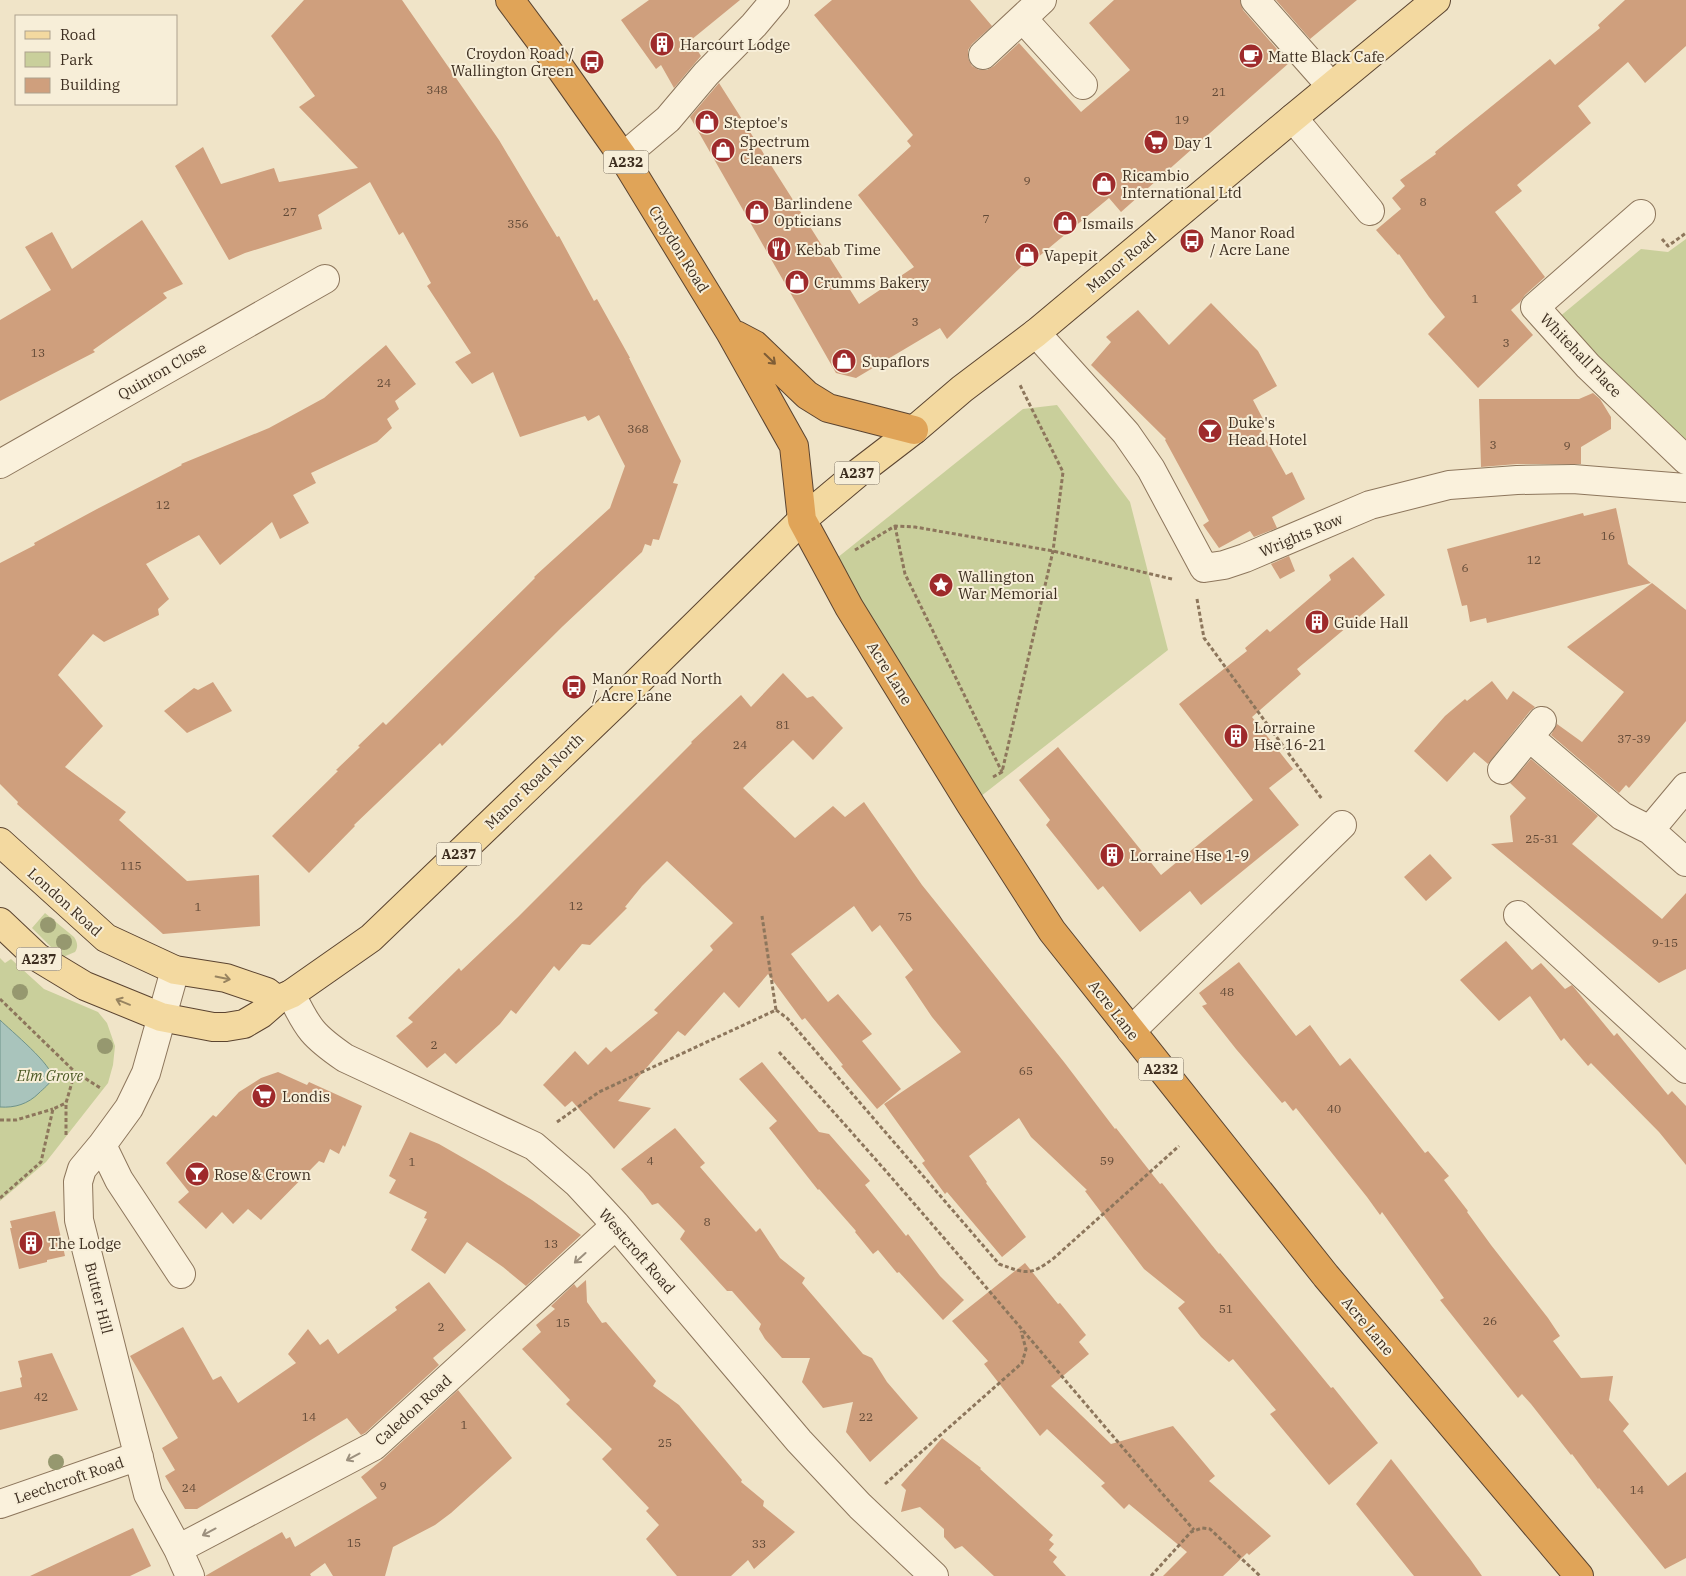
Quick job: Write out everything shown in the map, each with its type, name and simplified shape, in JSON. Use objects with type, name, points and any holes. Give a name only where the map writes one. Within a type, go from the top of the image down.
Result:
[{"type":"highway","name":"Croydon Road","points":[[510,0],[623,157],[730,332],[794,446],[802,520]]},
{"type":"highway","points":[[730,332],[755,345],[807,395],[828,408],[914,430]]},
{"type":"highway","name":"Acre Lane","points":[[802,520],[854,616],[1052,931],[1326,1276],[1579,1576]]},
{"type":"main road","name":"Manor Road","points":[[802,520],[858,472],[1036,333],[1436,0]]},
{"type":"main road","name":"Manor Road North","points":[[161,1017],[213,1027],[244,1024],[371,938],[617,702],[802,520]]},
{"type":"main road","name":"London Road","points":[[0,842],[106,938],[175,970],[226,978],[284,997]]},
{"type":"main road","name":"A237","points":[[0,922],[37,957],[85,986],[161,1017]]},
{"type":"street","points":[[623,157],[668,119],[706,74],[775,0]]},
{"type":"street","points":[[983,55],[1042,0]]},
{"type":"street","points":[[1255,0],[1331,86]]},
{"type":"street","points":[[1023,19],[1083,86]]},
{"type":"street","points":[[1293,118],[1370,212]]},
{"type":"street","name":"Whitehall Place","points":[[1641,214],[1535,307],[1588,366],[1686,460]]},
{"type":"street","name":"Quinton Close","points":[[0,464],[325,279]]},
{"type":"street","points":[[1036,333],[1131,440],[1151,469],[1198,572]]},
{"type":"street","name":"Wrights Row","points":[[1198,572],[1224,566],[1245,558],[1370,505],[1448,485],[1573,478],[1686,488]]},
{"type":"street","points":[[1502,770],[1535,729],[1622,816],[1650,830],[1686,862]]},
{"type":"street","points":[[1650,830],[1686,787]]},
{"type":"street","points":[[1131,1031],[1342,825]]},
{"type":"street","points":[[1518,914],[1686,1069]]},
{"type":"street","name":"Butter Hill","points":[[175,970],[146,1073],[129,1108],[82,1169],[78,1182],[79,1220],[148,1494],[178,1549],[190,1576]]},
{"type":"street","name":"Westcroft Road","points":[[284,997],[310,1030],[320,1040],[345,1058],[534,1146],[578,1184],[616,1225],[799,1441],[860,1506],[934,1576]]},
{"type":"street","points":[[102,1145],[119,1180],[180,1274]]},
{"type":"street","name":"Caledon Road","points":[[178,1549],[374,1446],[616,1225]]},
{"type":"street","name":"Leechcroft Road","points":[[0,1504],[139,1457]]},
{"type":"path","points":[[964,792],[1002,772],[1053,551],[1063,472],[1024,390],[1004,357]]},
{"type":"path","points":[[827,566],[894,526],[915,527],[1053,551],[1175,580],[1198,572],[1204,638],[1342,825]]},
{"type":"path","points":[[894,526],[905,574],[1002,772]]},
{"type":"path","points":[[762,916],[776,1010],[787,1018],[999,1264],[1022,1272],[1038,1270],[1054,1258],[1204,1124]]},
{"type":"path","points":[[0,999],[75,1072],[104,1091]]},
{"type":"path","points":[[534,1146],[539,1137],[558,1121],[599,1092],[776,1010]]},
{"type":"path","points":[[779,1052],[851,1130],[1194,1530]]},
{"type":"path","points":[[66,1142],[66,1103],[75,1072]]},
{"type":"path","points":[[0,1120],[16,1120],[66,1103]]},
{"type":"path","points":[[0,1198],[41,1162],[53,1109]]},
{"type":"path","points":[[860,1506],[1022,1363],[1026,1349],[1020,1329]]},
{"type":"path","points":[[1151,1576],[1181,1542],[1194,1530],[1202,1528],[1210,1530],[1260,1576]]},
{"type":"green space","points":[[1686,239],[1686,450],[1558,318],[1641,249],[1668,252]]},
{"type":"green space","points":[[1057,405],[1130,502],[1168,650],[976,800],[827,566],[1023,409]]},
{"type":"green space","points":[[45,913],[74,937],[77,945],[75,952],[63,957],[32,928]]},
{"type":"green space","name":"Elm Grove","points":[[0,958],[5,963],[11,959],[44,989],[98,1012],[107,1023],[115,1046],[113,1065],[108,1083],[46,1162],[0,1201]]},
{"type":"water","points":[[0,1020],[39,1057],[51,1072],[52,1078],[47,1086],[35,1097],[21,1105],[11,1107],[0,1107]]},
{"type":"building","points":[[304,0],[402,0],[499,140],[557,237],[559,236],[594,301],[597,299],[630,358],[681,461],[673,483],[678,484],[659,540],[653,539],[651,546],[645,544],[642,552],[563,626],[442,746],[440,743],[354,825],[309,873],[272,836],[338,771],[336,770],[360,747],[358,746],[383,722],[386,725],[534,577],[610,508],[625,466],[599,415],[588,421],[585,416],[520,437],[493,372],[472,384],[455,362],[471,353],[427,286],[431,283],[403,232],[399,235],[370,182],[318,215],[322,229],[245,253],[229,260],[175,166],[203,147],[221,184],[274,168],[279,182],[358,168],[299,107],[315,96],[271,36]]},
{"type":"building","name":"Harcourt Lodge","points":[[649,0],[740,0],[691,40],[701,56],[674,88],[661,65],[656,69],[621,20]]},
{"type":"building","points":[[832,0],[970,0],[992,26],[968,50],[968,58],[972,66],[979,70],[987,70],[1019,43],[1081,112],[1130,70],[1089,23],[1114,0],[1240,0],[1243,10],[1289,63],[1121,212],[1109,198],[1025,268],[1023,265],[947,339],[940,328],[856,378],[836,373],[690,117],[719,83],[859,304],[914,267],[858,195],[911,146],[907,141],[913,135],[814,15]]},
{"type":"building","points":[[1276,0],[1357,0],[1310,39]]},
{"type":"building","points":[[1625,0],[1686,0],[1686,46],[1645,83],[1628,62],[1578,106],[1591,123],[1517,185],[1522,191],[1495,212],[1545,277],[1511,310],[1533,335],[1478,388],[1428,334],[1445,317],[1399,254],[1376,230],[1401,209],[1392,198],[1405,186],[1400,180],[1436,154],[1435,152],[1550,59],[1555,65],[1600,28],[1598,25]]},
{"type":"building","points":[[142,220],[183,284],[163,293],[167,298],[93,350],[95,352],[0,401],[0,320],[51,290],[25,247],[52,232],[72,269]]},
{"type":"building","name":"Duke's Head Hotel","points":[[1211,303],[1258,351],[1277,386],[1253,400],[1263,419],[1257,423],[1286,475],[1292,472],[1305,499],[1272,517],[1277,528],[1254,537],[1250,531],[1219,548],[1203,525],[1209,521],[1166,439],[1091,365],[1111,342],[1106,337],[1138,310],[1169,345]]},
{"type":"building","points":[[386,345],[416,384],[395,401],[399,409],[387,419],[392,428],[377,442],[311,473],[316,483],[293,495],[309,523],[280,539],[272,522],[220,565],[199,535],[146,564],[169,599],[158,609],[159,615],[104,642],[93,634],[58,675],[103,726],[65,767],[126,812],[119,820],[187,881],[259,875],[260,926],[163,934],[17,804],[18,802],[0,784],[0,563],[181,464],[269,428],[324,398]]},
{"type":"building","points":[[1593,393],[1600,399],[1611,417],[1611,429],[1581,447],[1581,464],[1517,464],[1481,467],[1479,399],[1579,399]]},
{"type":"building","points":[[1616,508],[1628,564],[1651,583],[1487,623],[1486,618],[1470,622],[1467,605],[1462,606],[1447,549],[1583,513],[1584,516]]},
{"type":"building","points":[[1289,556],[1295,571],[1280,579],[1271,564]]},
{"type":"building","points":[[1353,557],[1385,595],[1297,669],[1301,674],[1252,717],[1293,769],[1269,788],[1299,825],[1201,905],[1190,891],[1140,932],[1103,886],[1098,890],[1046,825],[1050,820],[1019,780],[1058,747],[1161,875],[1253,800],[1179,704],[1247,651],[1245,648],[1267,629],[1270,632],[1331,580],[1329,575]]},
{"type":"building","points":[[1652,583],[1686,610],[1686,721],[1629,788],[1626,785],[1619,793],[1551,735],[1557,724],[1582,742],[1624,692],[1567,647]]},
{"type":"building","points":[[783,673],[807,698],[813,696],[843,728],[813,760],[793,740],[743,788],[795,838],[833,806],[845,817],[864,802],[922,885],[1064,1062],[1115,1129],[1378,1443],[1329,1485],[1270,1414],[1276,1410],[1233,1359],[1229,1362],[1201,1337],[1178,1308],[1185,1302],[1144,1269],[1085,1191],[1087,1190],[1031,1137],[1019,1118],[969,1156],[986,1183],[1026,1237],[1002,1257],[947,1192],[945,1194],[922,1163],[925,1161],[884,1104],[961,1052],[932,1017],[905,977],[913,970],[880,925],[872,932],[854,906],[791,954],[828,1002],[838,994],[872,1034],[862,1041],[901,1089],[877,1109],[841,1066],[843,1065],[805,1018],[802,1020],[768,974],[739,1008],[724,992],[685,1036],[678,1031],[618,1101],[651,1108],[614,1149],[572,1101],[565,1107],[543,1085],[575,1051],[588,1065],[606,1047],[611,1052],[658,1013],[654,1010],[713,950],[710,946],[733,923],[667,861],[642,886],[625,907],[627,908],[590,945],[582,944],[559,971],[554,966],[516,1014],[511,1010],[500,1024],[456,1064],[445,1053],[427,1068],[396,1036],[413,1022],[408,1018],[459,968],[461,971],[518,917],[691,742],[741,695],[751,707]]},
{"type":"building","points":[[1492,681],[1507,700],[1513,691],[1535,707],[1488,764],[1474,752],[1447,782],[1414,751],[1445,716],[1465,699],[1467,701]]},
{"type":"building","points":[[213,682],[232,711],[187,733],[164,711],[194,688],[198,690]]},
{"type":"building","points":[[1531,759],[1598,816],[1572,844],[1662,919],[1686,893],[1686,969],[1659,983],[1491,844],[1513,842],[1510,816],[1526,798],[1510,783]]},
{"type":"building","points":[[1430,854],[1452,878],[1426,901],[1404,877]]},
{"type":"building","points":[[1506,941],[1532,970],[1541,963],[1565,989],[1572,985],[1614,1036],[1617,1033],[1668,1095],[1672,1091],[1686,1106],[1686,1165],[1659,1132],[1591,1063],[1588,1066],[1564,1038],[1561,1041],[1530,996],[1499,1021],[1460,980]]},
{"type":"building","points":[[1239,962],[1296,1036],[1310,1025],[1340,1066],[1350,1058],[1425,1153],[1428,1151],[1449,1176],[1444,1180],[1491,1245],[1548,1318],[1560,1336],[1553,1341],[1581,1378],[1613,1376],[1609,1400],[1629,1424],[1623,1431],[1668,1486],[1686,1472],[1686,1558],[1665,1569],[1598,1489],[1531,1404],[1522,1394],[1518,1398],[1470,1338],[1440,1300],[1444,1298],[1382,1212],[1380,1215],[1296,1108],[1293,1111],[1285,1101],[1282,1103],[1202,1006],[1207,1004],[1199,993]]},
{"type":"building","points":[[762,1062],[819,1132],[829,1134],[870,1181],[865,1185],[906,1236],[908,1234],[940,1276],[964,1300],[943,1320],[899,1272],[897,1273],[878,1250],[873,1254],[856,1231],[818,1190],[769,1128],[777,1121],[739,1079]]},
{"type":"building","points":[[278,1072],[307,1085],[309,1082],[362,1106],[345,1147],[343,1145],[339,1154],[330,1149],[324,1163],[319,1161],[261,1220],[248,1209],[233,1224],[222,1212],[206,1229],[178,1202],[189,1192],[166,1163],[213,1115],[216,1117],[239,1092],[261,1078]]},
{"type":"building","points":[[675,1128],[705,1163],[700,1167],[756,1232],[760,1228],[780,1258],[805,1278],[802,1283],[863,1354],[872,1358],[887,1382],[918,1418],[870,1462],[846,1432],[853,1402],[823,1408],[802,1382],[810,1358],[782,1358],[765,1339],[759,1329],[761,1324],[732,1291],[727,1291],[680,1239],[685,1231],[658,1203],[652,1205],[621,1169]]},
{"type":"building","points":[[410,1132],[439,1144],[486,1171],[532,1200],[581,1235],[526,1286],[467,1242],[445,1274],[411,1250],[427,1219],[424,1218],[427,1212],[389,1193],[396,1180],[389,1176]]},
{"type":"building","name":"The Lodge","points":[[55,1211],[65,1256],[19,1269],[10,1221]]},
{"type":"building","points":[[1025,1263],[1086,1335],[1079,1342],[1089,1354],[1051,1386],[1111,1444],[1173,1426],[1215,1476],[1209,1481],[1271,1536],[1249,1555],[1247,1553],[1223,1576],[1163,1576],[1187,1552],[1129,1504],[1124,1509],[1101,1486],[1105,1483],[1047,1429],[1040,1436],[984,1364],[988,1361],[952,1321]]},
{"type":"building","points":[[586,1280],[587,1302],[602,1323],[606,1322],[656,1381],[653,1386],[679,1405],[742,1480],[741,1482],[764,1501],[763,1506],[795,1532],[754,1569],[748,1560],[731,1576],[677,1576],[646,1539],[659,1525],[646,1511],[649,1508],[602,1459],[612,1449],[566,1404],[570,1400],[522,1349],[541,1332],[536,1325],[555,1309],[551,1306],[574,1284],[577,1288]]},
{"type":"building","points":[[429,1282],[466,1330],[433,1358],[439,1365],[365,1433],[361,1435],[347,1418],[197,1509],[185,1509],[165,1476],[175,1470],[162,1448],[178,1438],[130,1356],[183,1327],[213,1380],[221,1376],[238,1403],[296,1363],[288,1354],[308,1329],[320,1345],[328,1339],[338,1354],[397,1310],[395,1307]]},
{"type":"building","points":[[52,1353],[78,1410],[0,1430],[0,1392],[22,1387],[20,1378],[22,1377],[18,1361]]},
{"type":"building","points":[[458,1390],[512,1458],[435,1525],[393,1547],[385,1576],[333,1576],[325,1563],[310,1574],[311,1576],[205,1576],[282,1532],[286,1539],[290,1537],[295,1547],[377,1498],[361,1477]]},
{"type":"building","points":[[942,1438],[981,1468],[1053,1535],[1049,1540],[1054,1544],[1049,1550],[1057,1557],[1053,1562],[1066,1576],[994,1576],[962,1546],[955,1549],[944,1537],[944,1529],[920,1507],[901,1512],[906,1490],[901,1485]]},
{"type":"building","points":[[1391,1459],[1482,1576],[1414,1576],[1356,1504]]},
{"type":"building","points":[[133,1528],[151,1566],[130,1576],[30,1576]]},
{"type":"place","name":"Harcourt Lodge","points":[[662,44]]},
{"type":"place","name":"Matte Black Cafe","points":[[1251,56]]},
{"type":"place","name":"Croydon Road / Wallington Green","points":[[592,62]]},
{"type":"place","name":"Steptoe's","points":[[707,122]]},
{"type":"place","name":"Day 1","points":[[1156,142]]},
{"type":"place","name":"Spectrum Cleaners","points":[[723,150]]},
{"type":"place","name":"Ricambio International Ltd","points":[[1104,184]]},
{"type":"place","name":"Barlindene Opticians","points":[[757,212]]},
{"type":"place","name":"Ismails","points":[[1065,223]]},
{"type":"place","name":"Manor Road / Acre Lane","points":[[1192,241]]},
{"type":"place","name":"Kebab Time","points":[[779,249]]},
{"type":"place","name":"Vapepit","points":[[1027,255]]},
{"type":"place","name":"Crumms Bakery","points":[[797,282]]},
{"type":"place","name":"Supaflors","points":[[844,361]]},
{"type":"place","name":"Duke's Head Hotel","points":[[1210,431]]},
{"type":"place","name":"Wallington War Memorial","points":[[941,585]]},
{"type":"place","name":"Guide Hall","points":[[1317,622]]},
{"type":"place","name":"Manor Road North / Acre Lane","points":[[574,687]]},
{"type":"place","name":"Lorraine Hse 16-21","points":[[1236,736]]},
{"type":"place","name":"Lorraine Hse 1-9","points":[[1112,855]]},
{"type":"place","name":"Londis","points":[[264,1096]]},
{"type":"place","name":"Rose & Crown","points":[[197,1174]]},
{"type":"place","name":"The Lodge","points":[[31,1243]]}]
